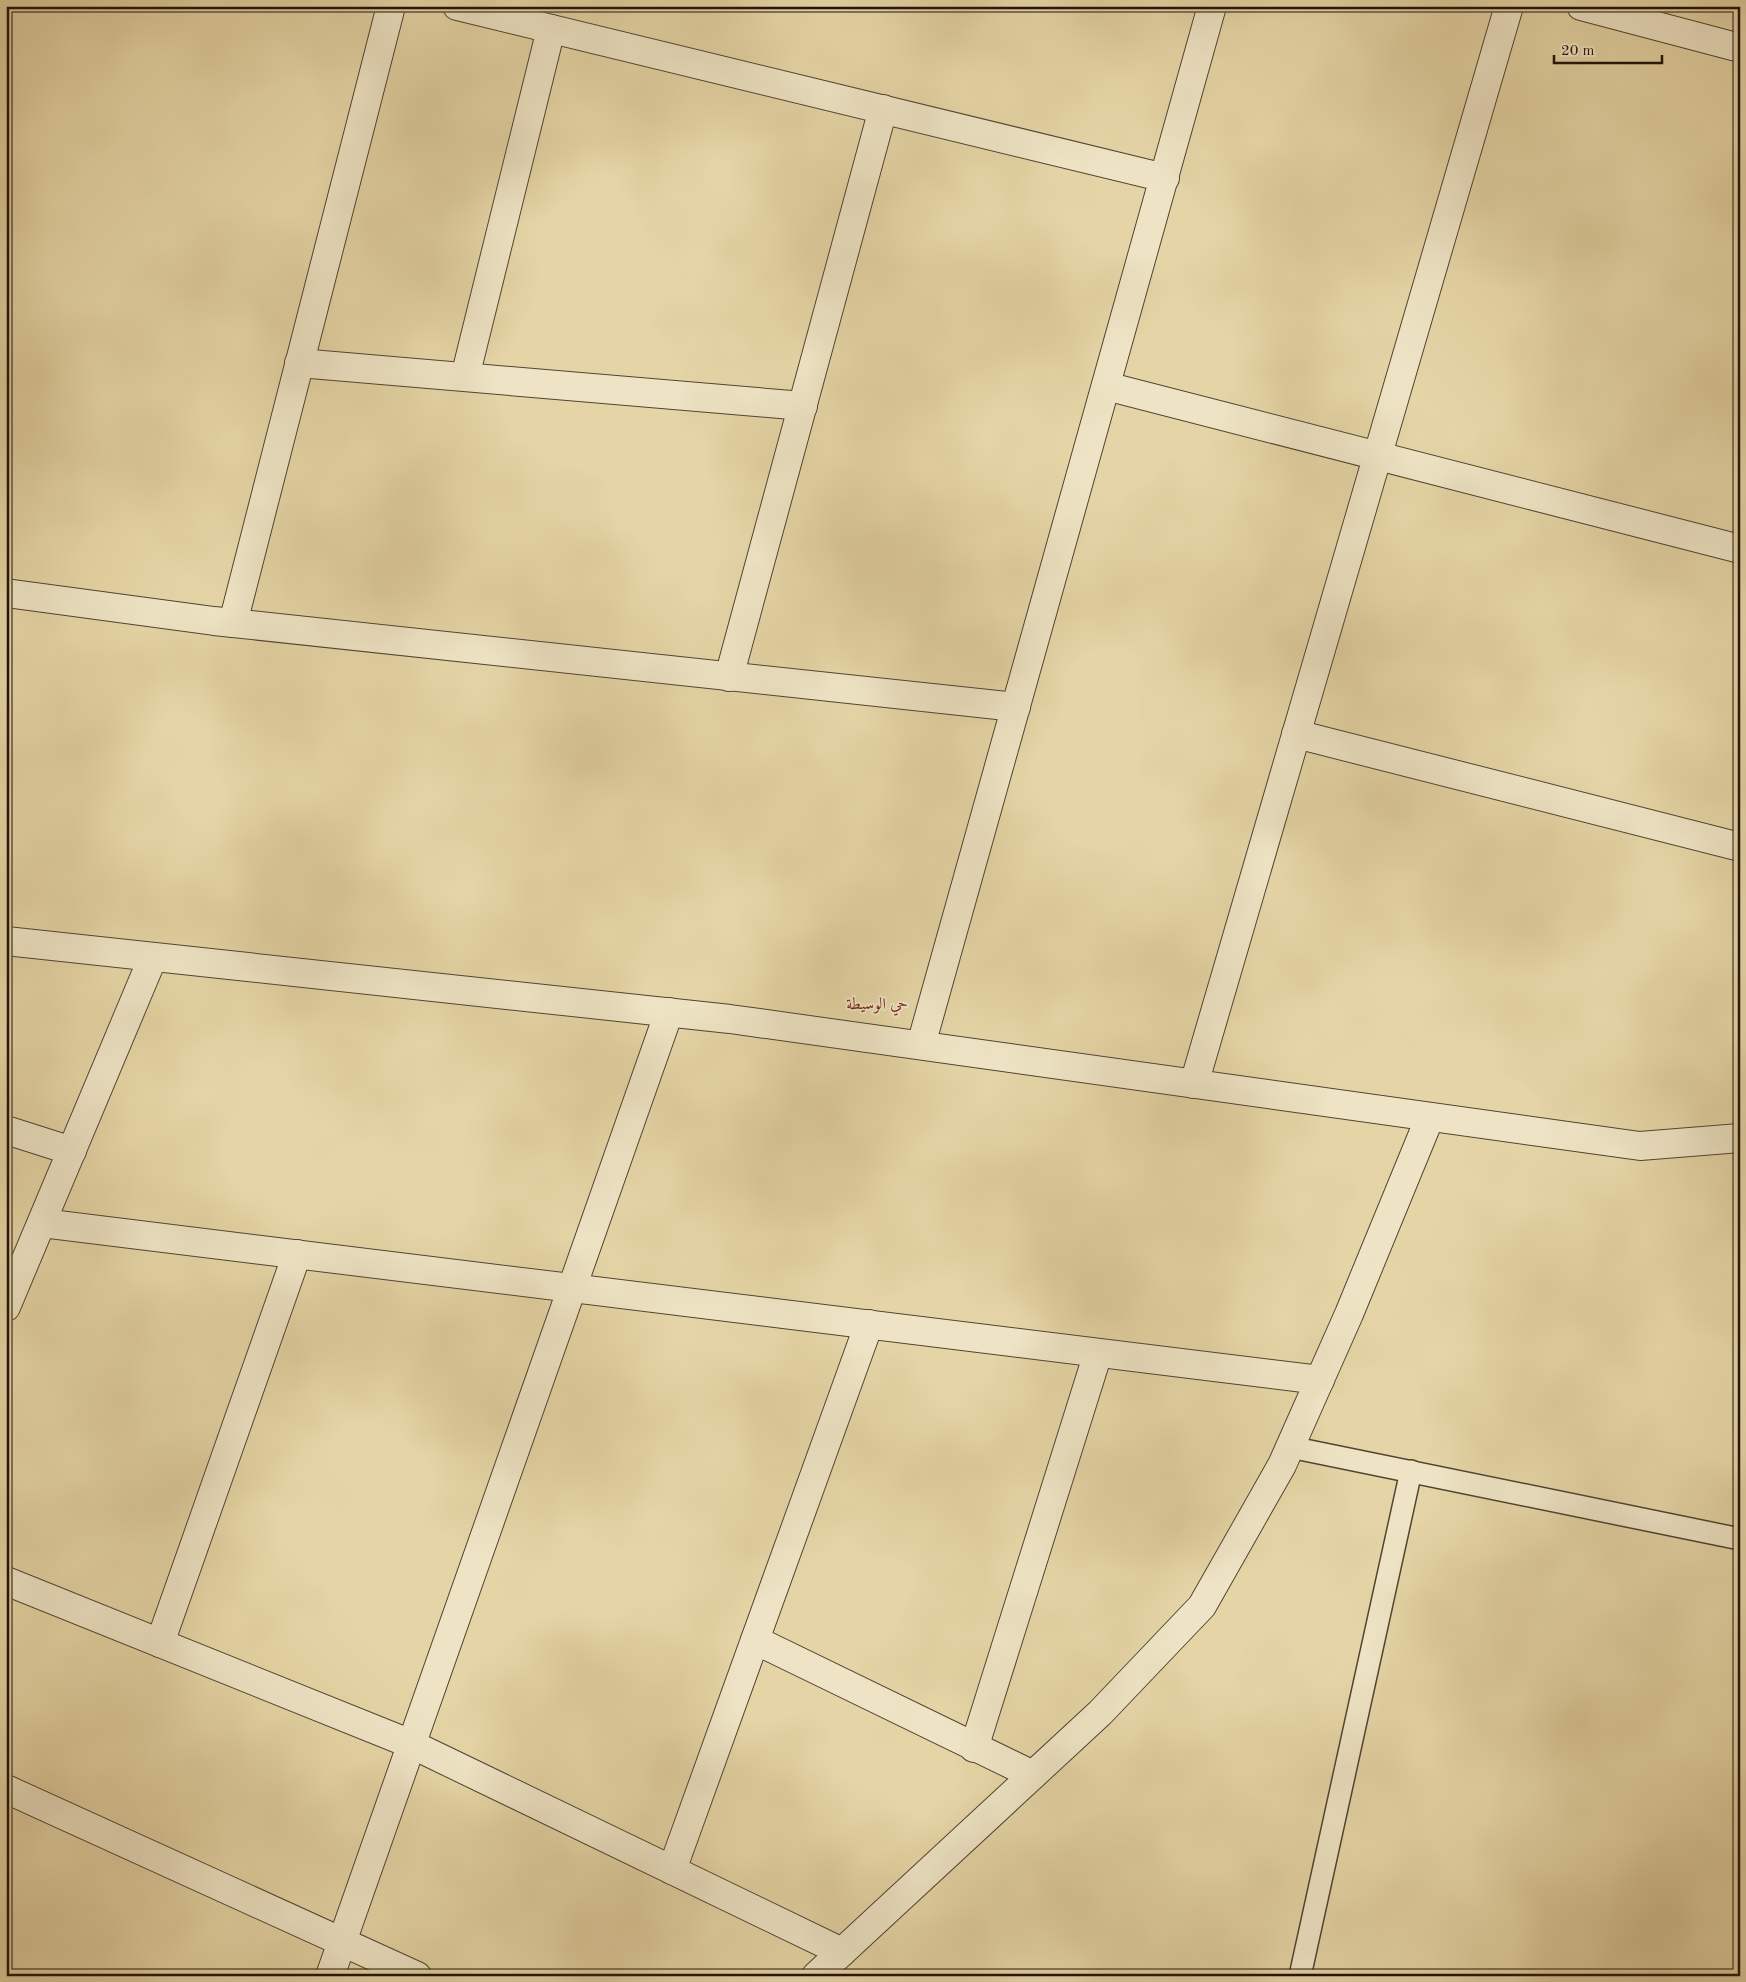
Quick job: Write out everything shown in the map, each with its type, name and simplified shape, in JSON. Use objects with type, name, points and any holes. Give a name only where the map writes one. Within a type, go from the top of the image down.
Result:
[{"type":"street","points":[[233,623],[391,6]]},
{"type":"street","points":[[457,6],[510,13],[551,29],[1165,178]]},
{"type":"street","points":[[921,1045],[1212,6]]},
{"type":"street","points":[[1194,1084],[1509,6]]},
{"type":"street","points":[[1581,6],[1740,48]]},
{"type":"street","points":[[465,377],[551,29]]},
{"type":"street","points":[[729,676],[883,110]]},
{"type":"street","points":[[300,363],[803,406]]},
{"type":"street","points":[[1106,386],[1740,549]]},
{"type":"street","points":[[6,593],[233,623],[1016,707]]},
{"type":"street","points":[[1296,734],[1740,847]]},
{"type":"street","points":[[6,941],[730,1019],[1640,1146],[1740,1138]]},
{"type":"street","points":[[6,1307],[153,957]]},
{"type":"street","points":[[330,1976],[669,1012]]},
{"type":"street","points":[[816,1976],[1100,1713],[1202,1606],[1282,1465],[1349,1314],[1430,1117]]},
{"type":"street","points":[[6,1130],[72,1151]]},
{"type":"street","points":[[42,1223],[1320,1380]]},
{"type":"street","points":[[160,1643],[297,1254]]},
{"type":"street","points":[[672,1870],[869,1324]]},
{"type":"street","points":[[974,1748],[1098,1353]]},
{"type":"street","points":[[6,1581],[411,1744],[842,1952]]},
{"type":"street","points":[[755,1640],[1033,1776]]},
{"type":"street","points":[[6,1789],[418,1976]]},
{"type":"lane","points":[[1290,1447],[1740,1539]]},
{"type":"lane","points":[[1300,1976],[1411,1471]]},
{"type":"district","name":"حي الوسيطة","points":[[877,1005]]}]
